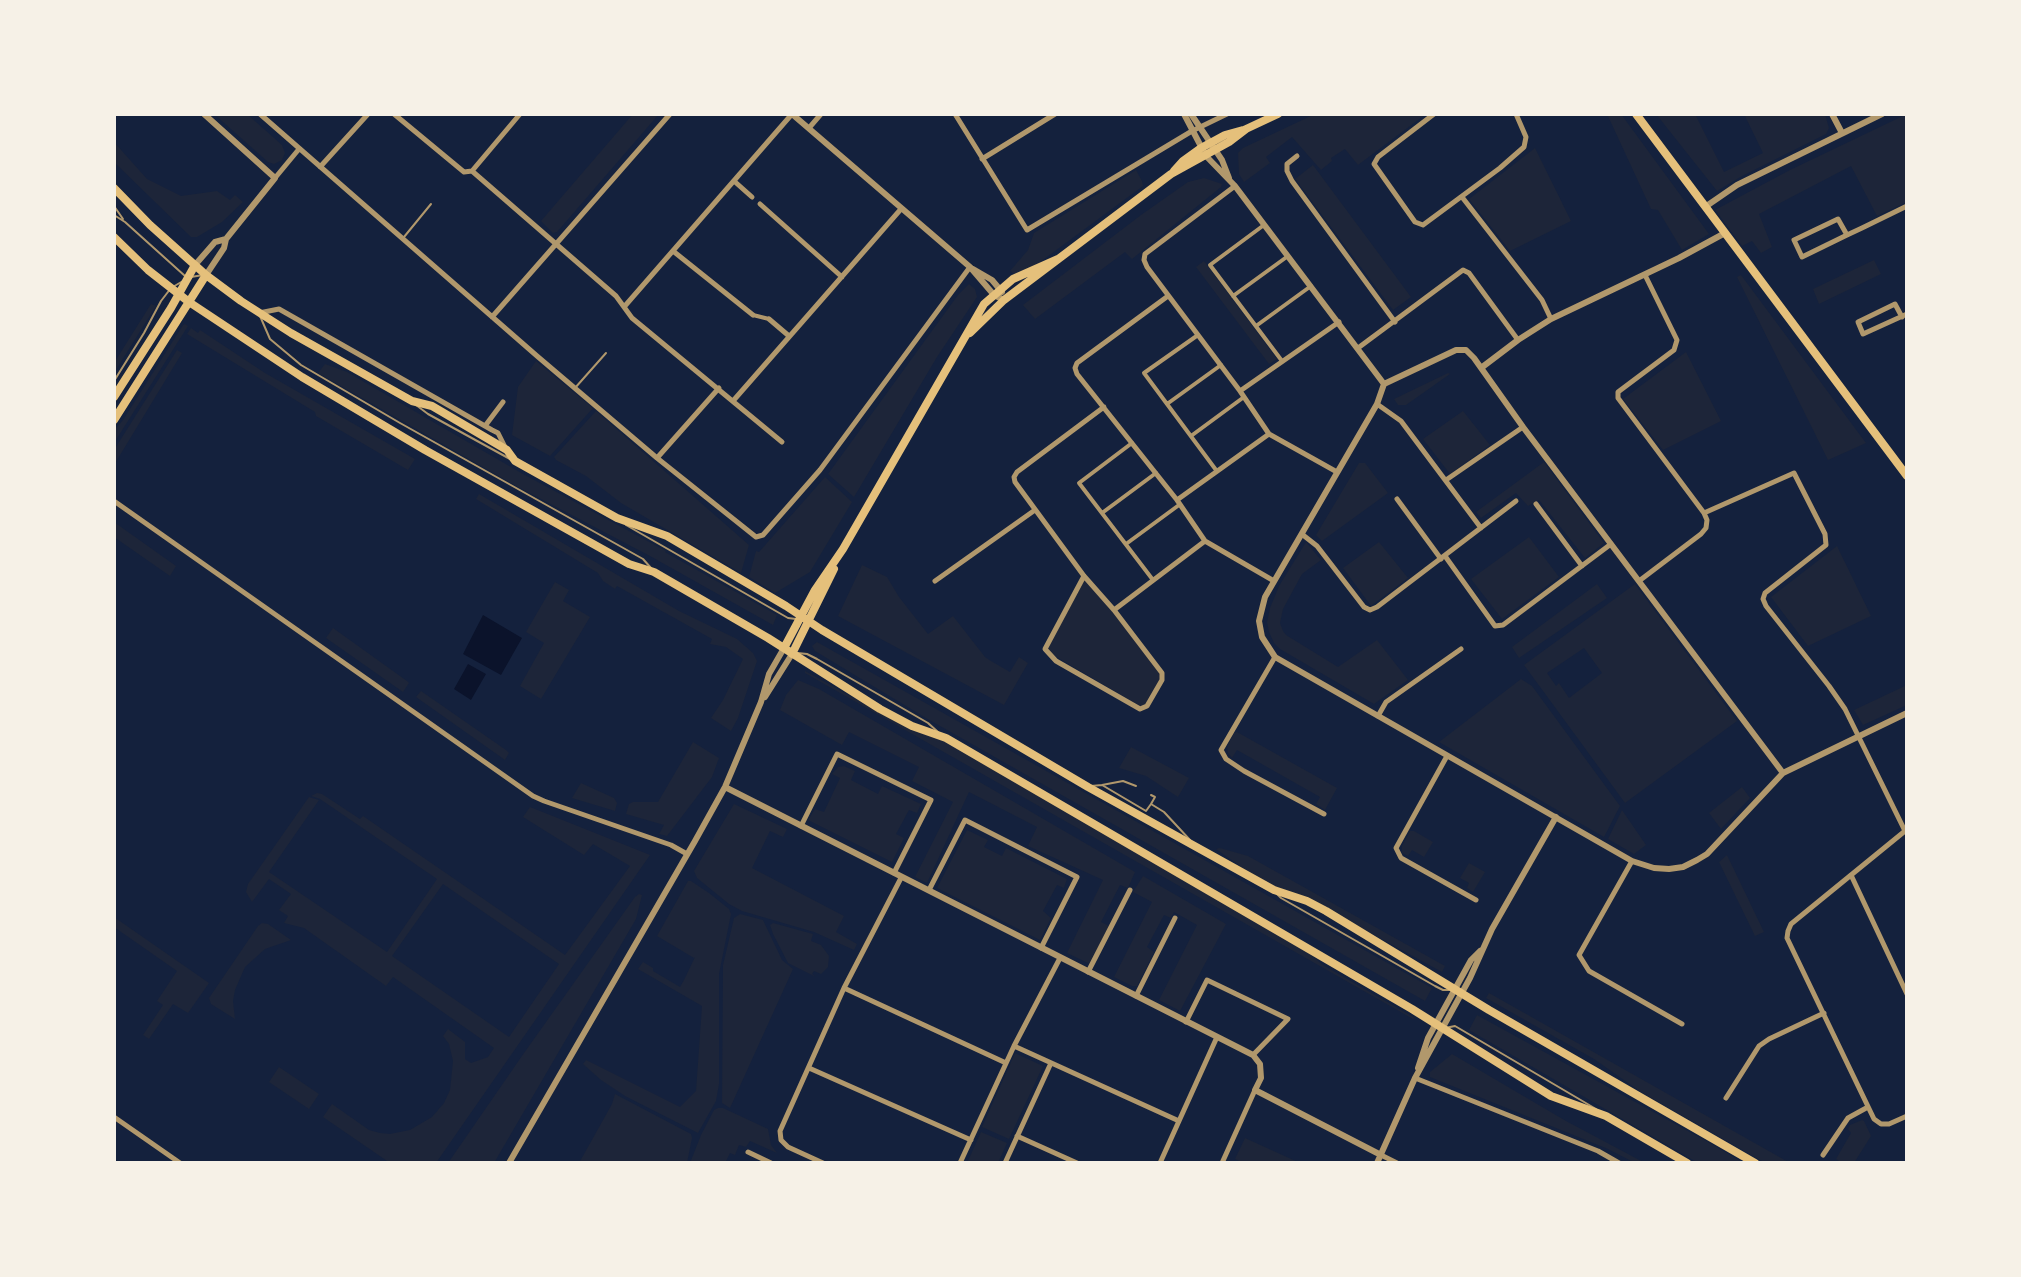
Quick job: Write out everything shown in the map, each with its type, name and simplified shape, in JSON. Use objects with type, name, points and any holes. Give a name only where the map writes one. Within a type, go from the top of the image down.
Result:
[{"type":"main road","points":[[1171,174],[1182,161],[1201,148],[1214,146],[1278,114]]},
{"type":"main road","points":[[1636,114],[1907,476]]},
{"type":"main road","points":[[967,336],[1004,300],[1171,174],[1206,156],[1214,146]]},
{"type":"main road","points":[[114,188],[150,225],[206,275],[259,313],[412,401],[432,406],[507,450],[515,461],[617,518],[667,536],[1088,787],[1274,890],[1307,901],[1326,911],[1755,1163]]},
{"type":"main road","points":[[114,237],[148,270],[189,302],[302,377],[415,444],[629,564],[654,572],[784,648],[880,709],[912,726],[946,738],[1386,994],[1551,1096],[1606,1116],[1687,1163]]},
{"type":"main road","points":[[792,654],[815,590],[843,549],[984,304],[1013,279],[1058,259]]},
{"type":"main road","points":[[114,397],[179,295],[195,265]]},
{"type":"main road","points":[[114,420],[206,275]]},
{"type":"main road","points":[[784,648],[806,620]]},
{"type":"street","points":[[204,114],[275,178]]},
{"type":"street","points":[[261,114],[537,356],[657,458],[756,537],[763,535],[820,470],[970,267]]},
{"type":"street","points":[[320,167],[368,114]]},
{"type":"street","points":[[394,114],[464,172],[472,171],[520,114]]},
{"type":"street","points":[[492,317],[670,114]]},
{"type":"street","points":[[624,307],[792,114],[970,267],[984,274],[1004,300]]},
{"type":"street","points":[[809,128],[821,114]]},
{"type":"street","points":[[955,114],[1027,230],[1192,131],[1227,114]]},
{"type":"street","points":[[982,159],[1055,114]]},
{"type":"street","points":[[1184,114],[1206,156],[1230,179],[1384,384]]},
{"type":"street","points":[[1191,114],[1227,167],[1230,179]]},
{"type":"street","points":[[1434,114],[1378,157],[1374,164],[1415,222],[1423,225],[1500,168],[1524,147],[1527,137],[1516,114]]},
{"type":"street","points":[[1834,114],[1842,133]]},
{"type":"street","points":[[1705,207],[1737,185],[1882,114]]},
{"type":"street","points":[[206,275],[224,248],[226,239],[299,149]]},
{"type":"street","points":[[1297,156],[1287,164],[1287,171],[1292,181],[1395,322]]},
{"type":"street","points":[[472,171],[616,296],[632,318],[782,442]]},
{"type":"street","points":[[734,181],[842,277]]},
{"type":"street","points":[[1235,186],[1145,254],[1144,260],[1269,434],[1337,472]]},
{"type":"street","points":[[1462,197],[1542,300],[1551,319]]},
{"type":"street","points":[[1847,236],[1838,219],[1794,240],[1802,257],[1847,236],[1907,206]]},
{"type":"street","points":[[733,401],[901,209]]},
{"type":"street","points":[[1264,225],[1210,265],[1282,361]]},
{"type":"street","points":[[1482,368],[1518,340],[1551,319],[1645,275],[1725,233]]},
{"type":"street","points":[[195,265],[215,242],[226,239]]},
{"type":"street","points":[[672,251],[753,315],[769,319],[789,336]]},
{"type":"street","points":[[1233,296],[1288,256]]},
{"type":"street","points":[[1358,348],[1463,270],[1469,273],[1518,340]]},
{"type":"street","points":[[1639,581],[1701,534],[1707,525],[1704,513],[1618,398],[1618,392],[1674,350],[1677,340],[1645,275]]},
{"type":"street","points":[[1256,326],[1311,286]]},
{"type":"street","points":[[1168,296],[1077,363],[1074,368],[1178,502],[1205,541],[1274,581]]},
{"type":"street","points":[[1895,304],[1904,316],[1863,334],[1858,322],[1895,304]]},
{"type":"street","points":[[259,313],[279,309],[498,433],[507,450]]},
{"type":"street","points":[[1240,391],[1339,322]]},
{"type":"street","points":[[1198,335],[1144,373],[1216,470]]},
{"type":"street","points":[[1783,773],[1523,427],[1482,368],[1466,350],[1456,350],[1384,384],[1377,404],[1265,597],[1259,621],[1262,637],[1275,657],[1632,861],[1654,868],[1669,869],[1690,865],[1707,854],[1783,773],[1907,713]]},
{"type":"street","points":[[532,362],[537,356]]},
{"type":"street","points":[[1167,404],[1221,365]]},
{"type":"street","points":[[657,458],[719,388]]},
{"type":"street","points":[[1191,435],[1244,397]]},
{"type":"street","points":[[485,426],[503,402]]},
{"type":"street","points":[[1377,404],[1401,421],[1481,528]]},
{"type":"street","points":[[1084,576],[1045,650],[1056,661],[1140,709],[1147,706],[1162,680],[1162,673],[1084,576],[1015,482],[1014,477],[1017,472],[1104,406]]},
{"type":"street","points":[[1446,480],[1523,427]]},
{"type":"street","points":[[1126,544],[1216,470],[1269,434]]},
{"type":"street","points":[[1132,443],[1079,483],[1153,580]]},
{"type":"street","points":[[1102,513],[1156,473]]},
{"type":"street","points":[[1704,513],[1794,473],[1825,534],[1826,545],[1766,593],[1763,599],[1845,710],[1906,831],[1791,924],[1787,938],[1874,1119],[1881,1124],[1889,1124],[1907,1116]]},
{"type":"street","points":[[1397,499],[1496,626],[1503,625],[1611,543]]},
{"type":"street","points":[[114,501],[533,796],[672,845],[687,854]]},
{"type":"street","points":[[1303,535],[1317,546],[1364,607],[1370,610],[1377,608],[1516,501]]},
{"type":"street","points":[[1536,504],[1582,566]]},
{"type":"street","points":[[935,581],[1035,510]]},
{"type":"street","points":[[1113,610],[1205,541]]},
{"type":"street","points":[[509,1163],[724,787],[761,702],[769,674],[784,648]]},
{"type":"street","points":[[1378,716],[1386,702],[1461,649]]},
{"type":"street","points":[[761,702],[792,654]]},
{"type":"street","points":[[1275,657],[1221,750],[1226,759],[1244,771],[1324,814]]},
{"type":"street","points":[[801,826],[837,754],[931,800],[894,873]]},
{"type":"street","points":[[1447,756],[1396,848],[1401,858],[1476,900]]},
{"type":"street","points":[[724,787],[1253,1055],[1260,1064],[1261,1078],[1222,1163]]},
{"type":"street","points":[[1377,1163],[1415,1078],[1426,1044],[1439,1027],[1459,991],[1471,960],[1482,950],[1497,919],[1556,817]]},
{"type":"street","points":[[929,890],[965,820],[1077,877],[1041,948]]},
{"type":"street","points":[[1632,861],[1579,955],[1589,971],[1682,1024]]},
{"type":"street","points":[[1851,875],[1907,994]]},
{"type":"street","points":[[823,1163],[788,1147],[781,1140],[780,1131],[844,988],[901,878]]},
{"type":"street","points":[[1088,972],[1130,890]]},
{"type":"street","points":[[1136,996],[1175,918]]},
{"type":"street","points":[[960,1163],[1014,1046],[1060,958]]},
{"type":"street","points":[[1186,1022],[1207,980],[1288,1019],[1253,1055]]},
{"type":"street","points":[[844,988],[1006,1063]]},
{"type":"street","points":[[1726,1098],[1759,1046],[1824,1013]]},
{"type":"street","points":[[1160,1163],[1217,1037]]},
{"type":"street","points":[[1014,1046],[1179,1121]]},
{"type":"street","points":[[1005,1163],[1051,1063]]},
{"type":"street","points":[[809,1068],[971,1140]]},
{"type":"street","points":[[1415,1078],[1598,1150],[1619,1163]]},
{"type":"street","points":[[1255,1090],[1397,1163]]},
{"type":"street","points":[[1823,1155],[1848,1118],[1868,1107]]},
{"type":"street","points":[[114,1117],[180,1163]]},
{"type":"street","points":[[1017,1136],[1077,1163]]},
{"type":"street","points":[[748,1152],[771,1163]]},
{"type":"lane","points":[[402,239],[431,204]]},
{"type":"lane","points":[[114,206],[125,222]]},
{"type":"lane","points":[[114,215],[125,222],[187,278]]},
{"type":"lane","points":[[114,381],[171,288],[187,278],[206,275]]},
{"type":"lane","points":[[259,313],[270,339],[301,365],[643,559],[654,572]]},
{"type":"lane","points":[[575,388],[606,353]]},
{"type":"lane","points":[[412,401],[428,414],[498,454],[515,461]]},
{"type":"lane","points":[[1088,787],[1123,781],[1136,786]]},
{"type":"lane","points":[[1102,785],[1146,811],[1155,797],[1151,795]]},
{"type":"lane","points":[[1151,804],[1164,812],[1198,848]]},
{"type":"lane","points":[[1439,1027],[1455,1026],[1585,1101],[1606,1116]]},
{"type":"shaded area","points":[[214,114],[247,114],[282,145],[285,153],[282,160],[274,164],[268,162]]},
{"type":"shaded area","points":[[633,114],[659,114],[557,232],[553,233],[541,221]]},
{"type":"shaded area","points":[[1315,114],[1426,114],[1358,165],[1345,149],[1331,158],[1332,161],[1321,170],[1292,137],[1266,157],[1270,163],[1244,182],[1239,174],[1238,153],[1243,148]]},
{"type":"shaded area","points":[[1607,114],[1621,114],[1709,234],[1682,250],[1658,210],[1651,209]]},
{"type":"shaded area","points":[[1656,114],[1695,114],[1724,172],[1763,153],[1744,114],[1825,114],[1829,128],[1826,134],[1717,191]]},
{"type":"shaded area","points":[[1907,114],[1907,202],[1877,216],[1851,166],[1759,214],[1772,247],[1761,253],[1752,241],[1742,246],[1715,210],[1790,170]]},
{"type":"shaded area","points":[[114,142],[147,179],[181,196],[217,191],[230,200],[235,195],[243,202],[222,222],[197,237],[191,237],[114,162]]},
{"type":"shaded area","points":[[1535,148],[1571,221],[1510,251],[1469,199]]},
{"type":"shaded area","points":[[1313,165],[1411,297],[1393,310],[1295,179]]},
{"type":"shaded area","points":[[1136,170],[1143,186],[1028,271],[1016,275],[1010,271],[1028,250],[1034,233]]},
{"type":"shaded area","points":[[1204,178],[1222,184],[1221,187],[1132,259],[1125,252],[1035,319],[1023,305],[1188,182]]},
{"type":"shaded area","points":[[1874,260],[1881,274],[1819,304],[1813,289]]},
{"type":"shaded area","points":[[1204,261],[1277,359],[1269,364],[1196,267]]},
{"type":"shaded area","points":[[1741,275],[1866,443],[1828,460],[1737,277]]},
{"type":"shaded area","points":[[969,284],[975,289],[977,297],[937,357],[854,497],[828,474],[958,295]]},
{"type":"shaded area","points":[[151,304],[156,306],[114,373],[114,363]]},
{"type":"shaded area","points":[[185,324],[188,326],[114,443],[114,430],[123,420]]},
{"type":"shaded area","points":[[191,328],[198,333],[200,330],[265,373],[415,459],[408,470],[316,416],[315,412],[187,334]]},
{"type":"shaded area","points":[[177,350],[182,353],[114,465],[114,450]]},
{"type":"shaded area","points":[[1686,352],[1721,421],[1663,450],[1623,399]]},
{"type":"shaded area","points":[[536,361],[593,408],[550,456],[512,435],[518,387]]},
{"type":"shaded area","points":[[325,364],[347,372],[523,474],[666,551],[777,615],[773,625],[650,556],[518,487],[318,373]]},
{"type":"shaded area","points":[[1450,374],[1406,405],[1398,405],[1394,399]]},
{"type":"shaded area","points":[[596,411],[749,545],[741,573],[621,503],[586,476],[556,460],[554,457]]},
{"type":"shaded area","points":[[1463,411],[1490,445],[1450,474],[1423,439]]},
{"type":"shaded area","points":[[1544,462],[1604,543],[1585,558],[1539,500],[1528,506],[1516,493],[1481,518],[1476,512]]},
{"type":"shaded area","points":[[1359,463],[1365,463],[1388,493],[1322,541],[1316,535]]},
{"type":"shaded area","points":[[825,477],[852,502],[810,572],[775,593],[749,577],[756,551],[759,552]]},
{"type":"shaded area","points":[[479,494],[679,611],[737,639],[753,653],[757,661],[738,718],[731,731],[711,718],[723,700],[743,659],[726,647],[710,644],[712,639],[617,586],[615,589],[603,581],[598,573],[476,499]]},
{"type":"shaded area","points":[[114,522],[176,566],[170,576],[114,537]]},
{"type":"shaded area","points":[[1529,537],[1559,577],[1502,619],[1471,579]]},
{"type":"shaded area","points":[[1306,542],[1321,560],[1302,574],[1283,609],[1280,623],[1283,631],[1338,667],[1377,640],[1408,680],[1374,704],[1280,649],[1269,632],[1267,622],[1270,608],[1279,586]]},
{"type":"shaded area","points":[[1379,542],[1408,578],[1371,606],[1343,568]]},
{"type":"shaded area","points":[[1837,546],[1871,616],[1808,646],[1771,597]]},
{"type":"shaded area","points":[[862,565],[887,577],[899,597],[928,634],[953,616],[985,657],[991,661],[1010,672],[1019,657],[1028,663],[1004,705],[838,616]]},
{"type":"shaded area","points":[[1085,579],[1160,673],[1161,680],[1146,704],[1140,706],[1053,655],[1047,649]]},
{"type":"shaded area","points":[[555,582],[569,590],[563,601],[590,617],[541,699],[520,686],[544,643],[526,632]]},
{"type":"shaded area","points":[[1597,584],[1607,598],[1519,658],[1512,647]]},
{"type":"shaded area","points":[[1635,584],[1737,721],[1625,803],[1524,665]],"holes":[[[1584,648],[1602,673],[1569,698],[1559,683],[1556,686],[1547,673]]]},
{"type":"shaded area","points":[[483,615],[522,638],[501,675],[463,654]]},
{"type":"shaded area","points":[[333,628],[407,681],[409,683],[403,692],[326,638]]},
{"type":"shaded area","points":[[817,642],[1432,988],[1425,1001],[926,718],[815,651],[812,646]]},
{"type":"shaded area","points":[[468,664],[486,674],[471,700],[454,689]]},
{"type":"shaded area","points":[[805,671],[909,728],[945,742],[1297,943],[1323,965],[1415,1018],[1413,1019]]},
{"type":"shaded area","points":[[1521,679],[1532,686],[1620,806],[1604,837],[1439,742]]},
{"type":"shaded area","points":[[798,680],[819,689],[1135,872],[1128,888],[1120,885],[1101,922],[1109,926],[1090,964],[1067,953],[1103,880],[1028,846],[1037,827],[969,792],[927,883],[915,877],[953,802],[912,781],[919,767],[849,732],[842,745],[780,710],[786,695]]},
{"type":"shaded area","points":[[1907,685],[1907,705],[1863,725],[1854,710]]},
{"type":"shaded area","points":[[421,691],[506,750],[509,753],[505,760],[416,697]]},
{"type":"shaded area","points":[[1237,732],[1337,788],[1325,810],[1316,804],[1320,797],[1237,750],[1232,758],[1227,747],[1234,733]]},
{"type":"shaded area","points":[[693,742],[719,758],[712,777],[667,836],[659,834],[664,825],[626,814],[629,804],[633,802],[658,802]]},
{"type":"shaded area","points":[[1131,747],[1189,778],[1178,797],[1146,776],[1119,768]]},
{"type":"shaded area","points":[[844,766],[855,771],[851,780],[878,794],[882,786],[921,804],[917,813],[909,810],[896,834],[904,838],[892,862],[808,820],[815,809],[824,812],[840,778],[832,774],[838,767]]},
{"type":"shaded area","points":[[581,783],[614,798],[617,803],[615,811],[572,798]]},
{"type":"shaded area","points":[[1742,787],[1750,798],[1721,829],[1709,813]]},
{"type":"shaded area","points":[[317,793],[322,794],[360,819],[363,816],[565,955],[630,866],[593,844],[584,855],[523,817],[530,807],[650,855],[436,1163],[390,1163],[323,1117],[332,1104],[369,1130],[390,1134],[410,1130],[432,1117],[444,1103],[450,1090],[453,1061],[449,1044],[443,1036],[448,1029],[465,1042],[465,1059],[471,1063],[488,1057],[494,1048],[393,977],[386,986],[304,928],[284,923],[288,916],[279,910],[291,894],[269,879],[252,902],[246,892],[248,884],[309,797],[319,800],[269,872],[387,952],[437,879],[320,799],[311,796]],"holes":[[[443,884],[559,964],[509,1037],[392,956]]]},
{"type":"shaded area","points":[[734,804],[787,829],[783,837],[770,831],[752,868],[844,916],[836,932],[857,944],[854,950],[814,932],[742,911],[729,904],[697,878],[694,871]]},
{"type":"shaded area","points":[[1622,810],[1646,845],[1634,854],[1608,839]]},
{"type":"shaded area","points":[[967,830],[988,840],[984,847],[1002,856],[1006,848],[1067,879],[1064,888],[1057,885],[1043,911],[1051,918],[1040,940],[937,888]]},
{"type":"shaded area","points":[[1410,831],[1433,842],[1424,857],[1412,850],[1408,856],[1402,853],[1402,846]]},
{"type":"shaded area","points":[[1220,848],[1248,856],[1445,966],[1442,972],[1308,899],[1279,888],[1247,871],[1216,849]]},
{"type":"shaded area","points":[[1727,855],[1764,932],[1755,936],[1719,862]]},
{"type":"shaded area","points":[[1469,863],[1485,872],[1473,892],[1467,888],[1469,883],[1460,878]]},
{"type":"shaded area","points":[[1143,876],[1226,924],[1180,1011],[1159,1000],[1197,925],[1174,912],[1171,918],[1164,915],[1147,947],[1154,952],[1137,986],[1132,986],[1114,977],[1152,902],[1133,892]]},
{"type":"shaded area","points":[[688,881],[709,893],[729,909],[731,914],[719,974],[719,1084],[716,1101],[698,1133],[625,1096],[601,1080],[583,1064],[586,1060],[680,1107],[696,1091],[702,1006],[638,969],[643,962],[653,968],[653,971],[680,987],[684,980],[695,957],[657,936]]},
{"type":"shaded area","points":[[639,894],[642,895],[636,919],[494,1163],[448,1163],[524,1053]]},
{"type":"shaded area","points":[[740,914],[763,920],[782,960],[793,969],[730,1108],[722,1103],[723,965],[734,918]]},
{"type":"shaded area","points":[[114,917],[209,983],[188,1013],[173,1004],[149,1039],[143,1035],[163,1005],[157,1001],[177,971],[114,927]]},
{"type":"shaded area","points":[[262,923],[268,924],[291,940],[265,949],[245,967],[235,990],[233,1001],[235,1019],[211,1004],[209,998]]},
{"type":"shaded area","points":[[773,923],[813,934],[811,941],[821,945],[829,956],[828,967],[821,974],[814,971],[812,974],[816,977],[788,963],[773,934],[770,925]]},
{"type":"shaded area","points":[[1489,993],[1790,1163],[1765,1163],[1641,1092],[1594,1059],[1486,998]]},
{"type":"shaded area","points":[[1477,1015],[1744,1163],[1698,1163],[1469,1030]]},
{"type":"shaded area","points":[[1015,1053],[1043,1066],[1009,1139],[982,1127]]},
{"type":"shaded area","points":[[1452,1054],[1566,1121],[1645,1163],[1635,1163],[1608,1149],[1430,1077],[1430,1072]]},
{"type":"shaded area","points":[[279,1067],[319,1094],[309,1109],[269,1082]]},
{"type":"shaded area","points":[[615,1094],[691,1134],[687,1163],[579,1163],[612,1104]]},
{"type":"shaded area","points":[[723,1108],[768,1129],[771,1145],[777,1153],[750,1141],[746,1147],[739,1145],[735,1155],[730,1153],[725,1163],[690,1163],[701,1135],[714,1110]]},
{"type":"shaded area","points":[[1862,1120],[1871,1136],[1854,1163],[1842,1163],[1836,1159],[1851,1133],[1848,1129],[1850,1125]]},
{"type":"shaded area","points":[[981,1132],[1007,1143],[998,1163],[967,1163]]},
{"type":"shaded area","points":[[1245,1138],[1300,1163],[1244,1163],[1235,1159]]}]
